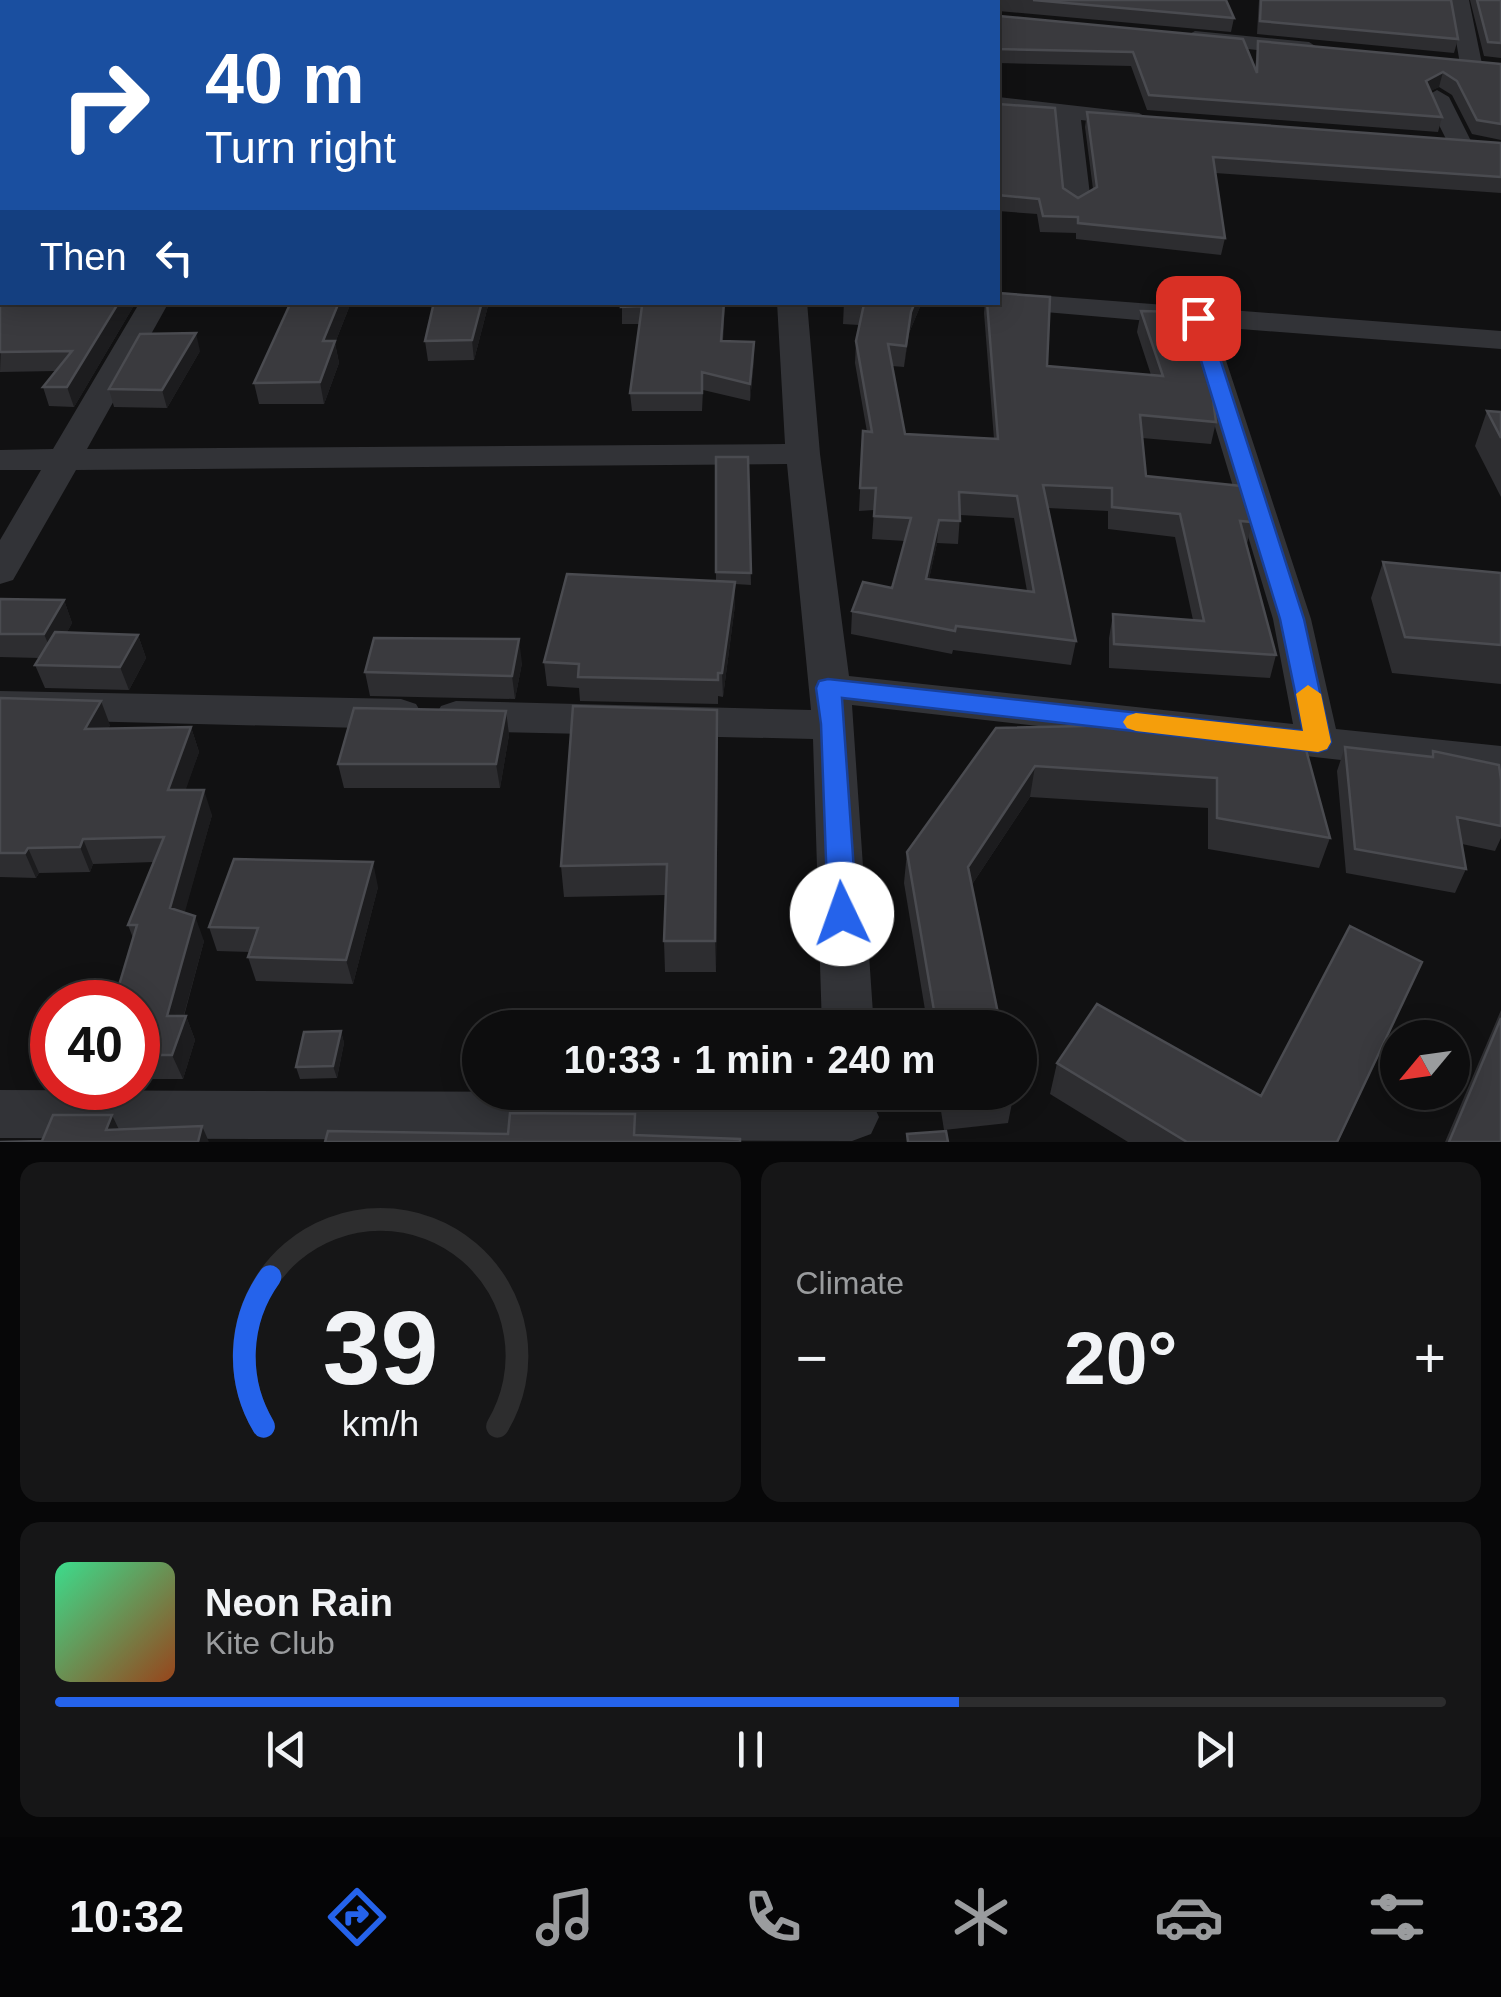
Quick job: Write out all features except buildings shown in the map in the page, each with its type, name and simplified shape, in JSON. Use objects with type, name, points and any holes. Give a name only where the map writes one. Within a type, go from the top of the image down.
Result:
[{"type":"street","points":[[1459,0],[1461,64],[1501,68]]},
{"type":"street","points":[[1180,36],[1340,52]]},
{"type":"street","points":[[1437,97],[1461,145]]},
{"type":"street","points":[[1000,104],[1068,115],[1167,122]]},
{"type":"street","points":[[1068,115],[1078,203]]},
{"type":"street","points":[[1426,142],[1488,147]]},
{"type":"street","points":[[1000,301],[1501,340]]},
{"type":"street","points":[[0,572],[152,305]]},
{"type":"street","points":[[792,305],[803,454],[831,706],[847,1010]]},
{"type":"street","points":[[1198,318],[1292,619],[1318,742]]},
{"type":"street","points":[[0,460],[803,454]]},
{"type":"street","points":[[0,704],[831,706],[1318,742],[1501,762]]},
{"type":"street","points":[[0,1114],[852,1117]]},
{"type":"slow traffic","points":[[1136,722],[1318,742],[1308,694]]},
{"type":"route","points":[[842,914],[834,724],[828,688],[1318,742],[1292,619],[1198,318]]}]
